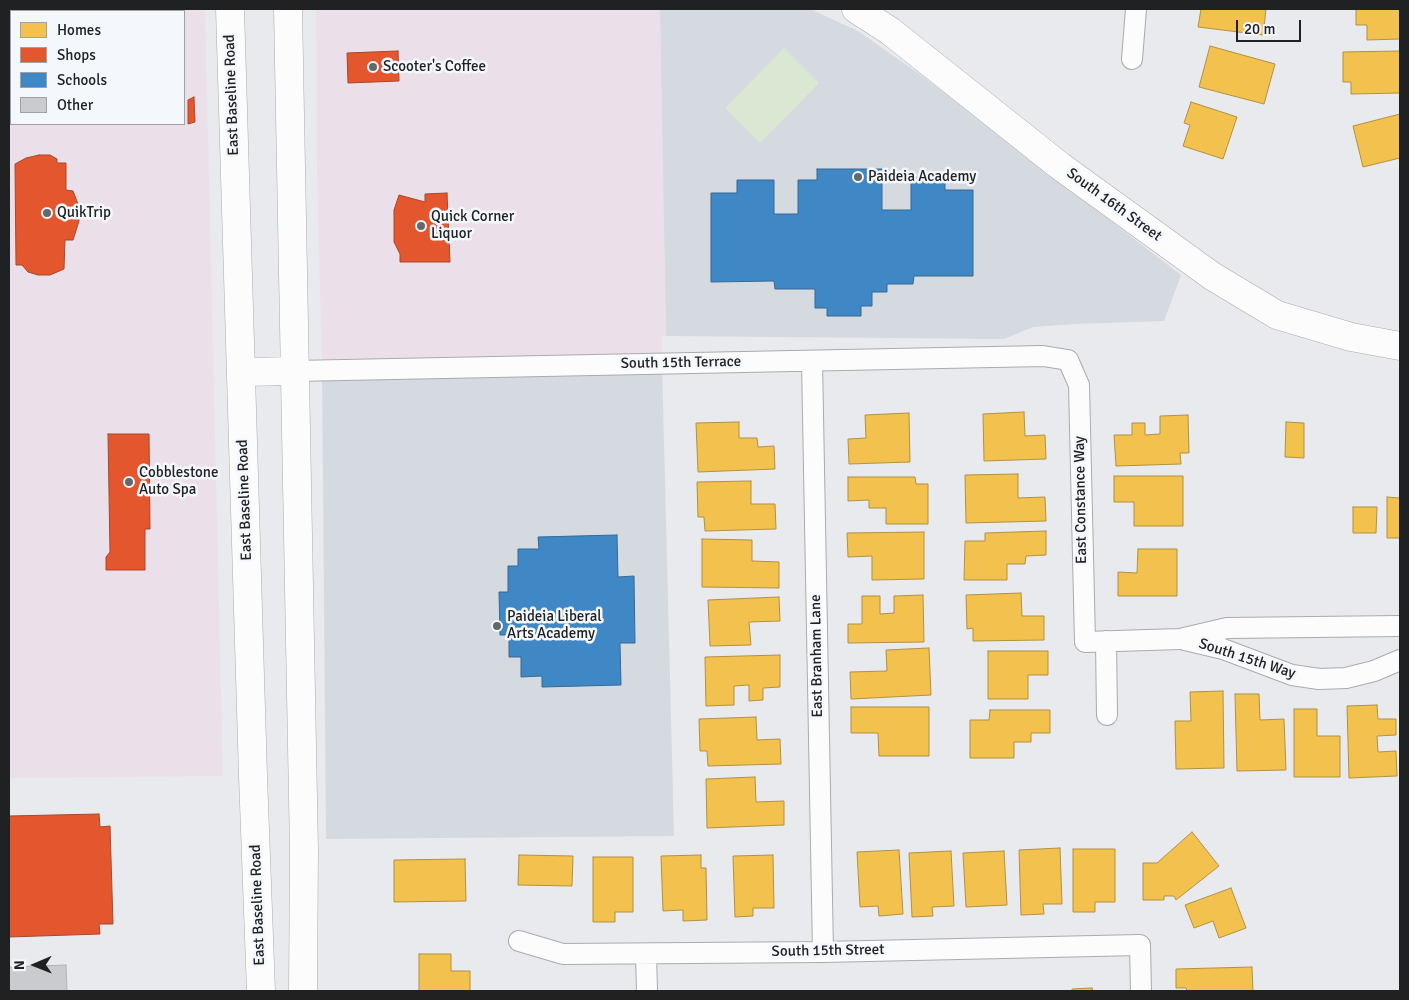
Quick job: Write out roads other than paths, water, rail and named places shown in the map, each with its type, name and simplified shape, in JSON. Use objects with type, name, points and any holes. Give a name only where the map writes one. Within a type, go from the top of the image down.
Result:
[{"type":"main road","name":"East Baseline Road","points":[[230,9],[253,776],[262,991]]},
{"type":"main road","points":[[288,9],[304,851],[303,991]]},
{"type":"main road","name":"South 16th Street","points":[[856,9],[890,31],[1060,166],[1212,276],[1277,314],[1351,336],[1400,346]]},
{"type":"main road","points":[[241,372],[294,371]]},
{"type":"street","points":[[1132,59],[1136,9]]},
{"type":"street","name":"South 15th Terrace","points":[[294,371],[1042,356],[1068,360]]},
{"type":"street","name":"East Constance Way","points":[[1068,360],[1079,385],[1085,642]]},
{"type":"street","name":"East Branham Lane","points":[[812,361],[822,952]]},
{"type":"street","name":"South 15th Way","points":[[1085,642],[1180,638],[1227,628],[1400,626]]},
{"type":"street","name":"South 15th Way","points":[[1180,638],[1223,649],[1292,675],[1318,679],[1346,678],[1364,674],[1400,660]]},
{"type":"street","points":[[1106,641],[1107,715]]},
{"type":"street","name":"South 15th Street","points":[[519,941],[563,954],[822,952],[1140,945],[1140,991]]},
{"type":"street","points":[[646,954],[647,991]]},
{"type":"place","name":"Scooter's Coffee","points":[[373,67]]},
{"type":"place","name":"Paideia Academy","points":[[858,177]]},
{"type":"place","name":"QuikTrip","points":[[47,213]]},
{"type":"place","name":"Quick Corner Liquor","points":[[421,226]]},
{"type":"place","name":"Cobblestone Auto Spa","points":[[129,482]]},
{"type":"place","name":"Paideia Liberal Arts Academy","points":[[497,626]]}]
